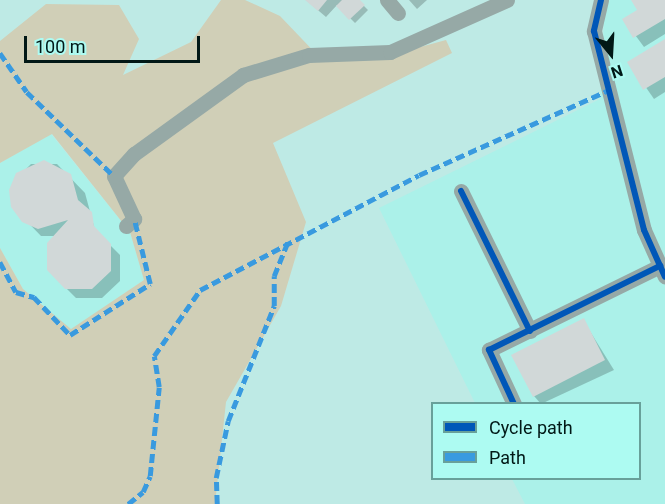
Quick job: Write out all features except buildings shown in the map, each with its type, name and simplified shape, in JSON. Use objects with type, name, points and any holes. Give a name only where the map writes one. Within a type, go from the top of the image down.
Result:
[{"type":"street","points":[[387,0],[398,13]]},
{"type":"street","points":[[126,226],[134,219],[114,176],[134,154],[243,75],[309,55],[390,52],[507,0]]},
{"type":"street","points":[[513,402],[489,350],[662,272],[644,230],[594,31],[601,0]]},
{"type":"street","points":[[461,191],[530,331]]},
{"type":"shaded area","points":[[605,0],[665,0],[665,504],[525,504],[513,480],[641,480],[641,402],[475,402],[379,208],[600,99]]},
{"type":"shaded area","points":[[51,134],[130,232],[144,280],[71,330],[23,289],[0,248],[0,163]]},
{"type":"green space","points":[[221,0],[245,0],[280,16],[323,61],[387,56],[446,40],[452,53],[273,143],[306,222],[281,306],[226,402],[215,504],[0,504],[0,248],[23,289],[71,329],[144,280],[130,232],[52,134],[0,163],[0,41],[46,4],[119,5],[139,39],[123,75],[191,42]]},
{"type":"marked path","points":[[0,53],[27,92],[114,176]]},
{"type":"marked path","points":[[128,504],[143,492],[150,476],[159,387],[154,356],[200,290],[419,175],[609,90]]},
{"type":"marked path","points":[[0,262],[16,292],[34,297],[70,335],[150,284],[134,219]]},
{"type":"marked path","points":[[217,504],[216,478],[228,421],[274,306],[274,276],[289,239]]},
{"type":"cycle path","points":[[601,0],[594,31],[644,230],[665,277]]},
{"type":"cycle path","points":[[461,191],[530,331]]},
{"type":"cycle path","points":[[513,402],[489,350],[660,266]]}]
